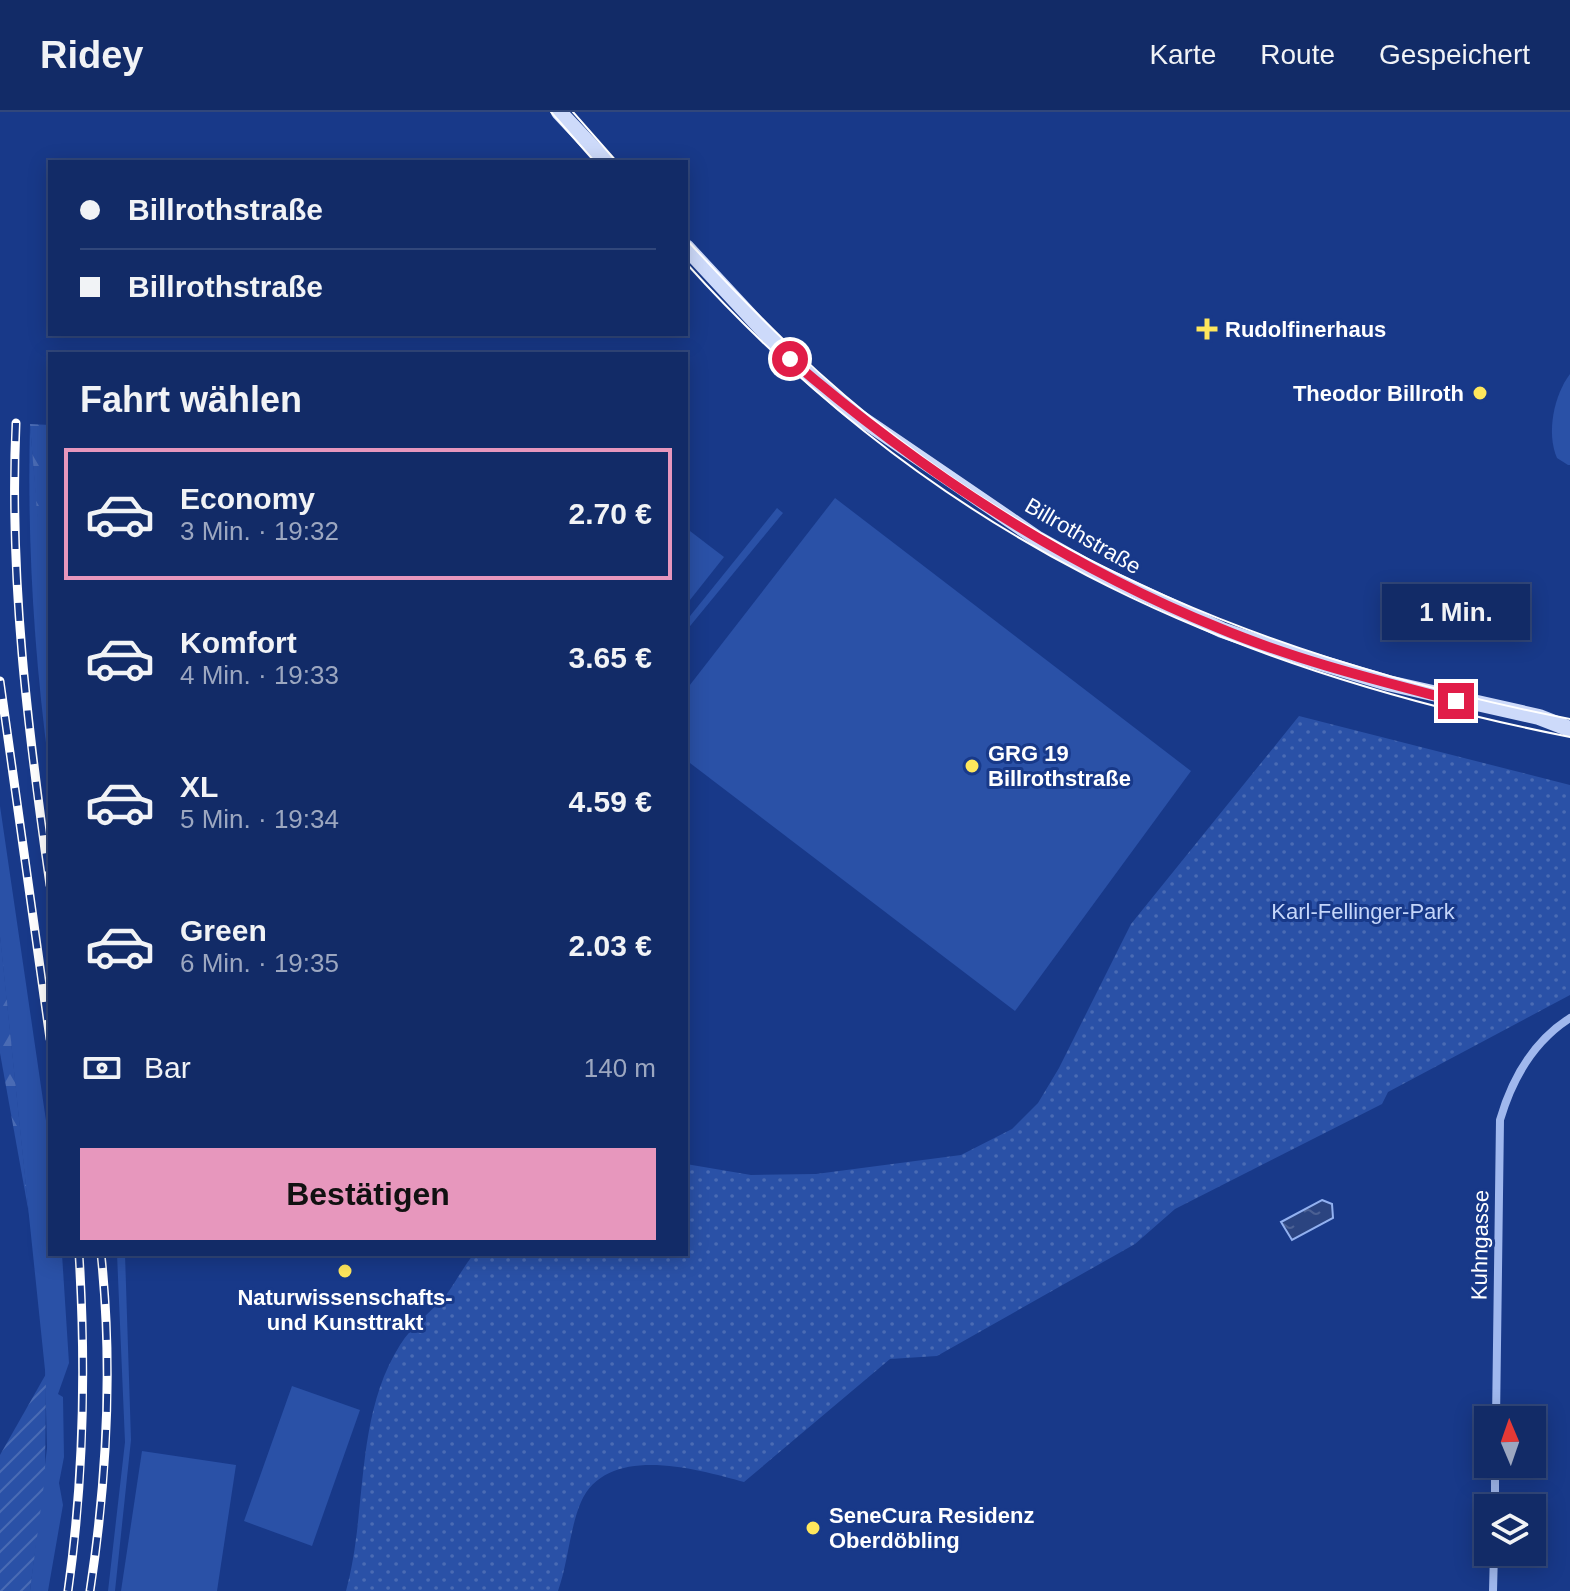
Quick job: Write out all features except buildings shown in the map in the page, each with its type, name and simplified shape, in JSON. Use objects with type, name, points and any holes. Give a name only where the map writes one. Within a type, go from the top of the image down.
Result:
[{"type":"main road","points":[[559,112],[604,160]]},
{"type":"main road","name":"Billrothstraße","points":[[688,249],[790,359],[852,412],[1038,539],[1093,570],[1222,630],[1301,657],[1456,701],[1539,717],[1570,729]]},
{"type":"main road","name":"Billrothstraße","points":[[1539,717],[1570,714]]},
{"type":"street","name":"Kuhngasse","points":[[1496,1406],[1500,1120],[1517,1075],[1535,1049],[1570,1018]]},
{"type":"street","points":[[1493,1591],[1494,1566]]},
{"type":"green space","points":[[1570,374],[1568,465],[1557,458],[1552,426],[1556,403]]},
{"type":"green space","points":[[30,424],[48,633],[48,757],[33,599]]},
{"type":"green space","points":[[30,424],[48,425],[46,627]]},
{"type":"green space","points":[[835,498],[1191,771],[1015,1011],[688,762],[688,687]]},
{"type":"green space","points":[[777,508],[783,513],[688,629],[688,619]]},
{"type":"green space","points":[[688,530],[724,557],[688,602]]},
{"type":"green space","name":"Karl-Fellinger-Park","points":[[1299,716],[1570,785],[1570,995],[1388,1092],[1382,1104],[1175,1209],[1135,1244],[937,1356],[890,1359],[744,1482],[702,1471],[655,1465],[632,1466],[611,1472],[594,1484],[581,1502],[558,1591],[346,1591],[353,1560],[368,1434],[385,1373],[405,1338],[446,1295],[472,1256],[688,1256],[688,1164],[751,1175],[816,1174],[961,1155],[1012,1129],[1038,1103],[1059,1068],[1131,924]]},
{"type":"green space","points":[[0,806],[48,1134],[48,1256],[62,1256],[69,1363],[58,1394],[63,1397],[64,1457],[59,1483],[63,1505],[48,1591],[30,1591],[47,1448],[45,1370],[0,937]]},
{"type":"green space","points":[[0,937],[1,944],[29,1214],[0,1053]]},
{"type":"green space","points":[[117,1256],[125,1256],[131,1440],[115,1591],[108,1591],[125,1442]]},
{"type":"green space","points":[[46,1374],[45,1476],[30,1591],[0,1591],[0,1455]]},
{"type":"green space","points":[[292,1386],[360,1410],[312,1546],[244,1521]]},
{"type":"green space","points":[[142,1451],[236,1465],[217,1591],[121,1591]]},
{"type":"water","points":[[1322,1200],[1332,1204],[1333,1218],[1292,1240],[1281,1222]]},
{"type":"tram line","points":[[551,112],[593,160]]},
{"type":"tram line","points":[[573,112],[615,160]]},
{"type":"tram line","points":[[688,241],[789,345],[872,418],[976,494],[1055,541],[1219,619],[1305,650],[1392,677],[1570,719]]},
{"type":"tram line","points":[[688,265],[780,359],[878,442],[980,514],[1087,575],[1199,628],[1317,671],[1440,707],[1570,737]]},
{"type":"railway","points":[[16,423],[15,539],[22,655],[48,871]]},
{"type":"railway","points":[[0,681],[48,1025]]},
{"type":"railway","points":[[68,1591],[82,1423],[79,1256]]},
{"type":"railway","points":[[90,1591],[101,1507],[106,1423],[107,1339],[101,1256]]},
{"type":"place","name":"Rudolfinerhaus","points":[[1207,329]]},
{"type":"place","name":"Theodor Billroth","points":[[1480,393]]},
{"type":"place","name":"GRG 19 Billrothstraße","points":[[972,766]]},
{"type":"place","name":"Naturwissenschafts- und Kunsttrakt","points":[[345,1271]]},
{"type":"place","name":"SeneCura Residenz Oberdöbling","points":[[813,1528]]},
{"type":"route","points":[[790,359],[852,412],[1038,539],[1141,595],[1222,630],[1301,657],[1456,701]]}]
